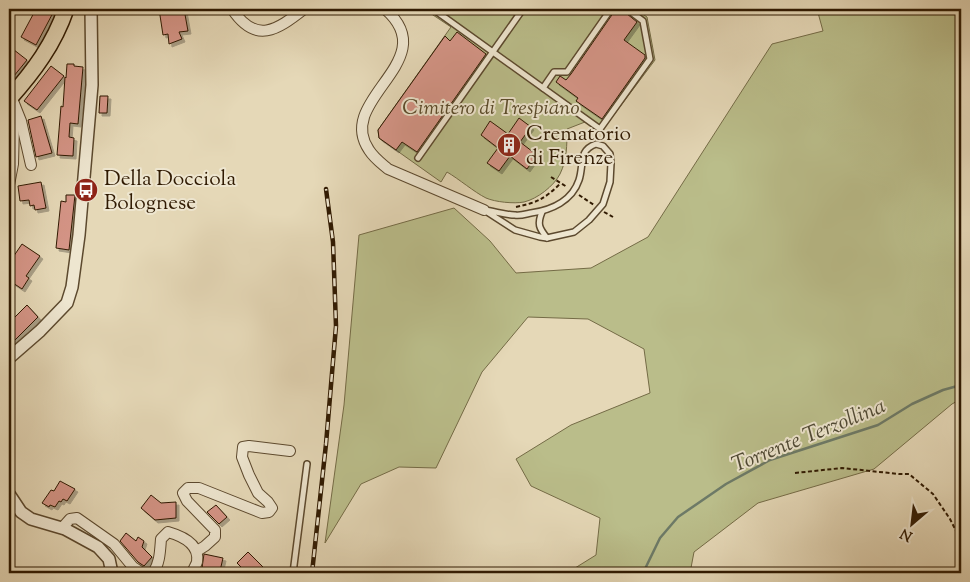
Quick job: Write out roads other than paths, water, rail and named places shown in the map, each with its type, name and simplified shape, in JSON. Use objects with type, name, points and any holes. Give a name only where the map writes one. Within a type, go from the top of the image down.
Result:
[{"type":"main road","points":[[10,97],[43,57],[60,26],[66,9]]},
{"type":"street","points":[[9,358],[40,331],[67,303],[72,287],[92,85],[90,9]]},
{"type":"street","points":[[232,9],[249,27],[257,31],[269,30],[287,22],[304,9]]},
{"type":"street","points":[[385,9],[399,25],[404,39],[402,54],[394,70],[376,93],[366,112],[362,128],[368,150],[388,169],[484,210]]},
{"type":"street","points":[[10,97],[21,122],[31,165]]},
{"type":"street","points":[[9,114],[14,125],[13,164],[9,185]]},
{"type":"street","points":[[196,551],[215,537],[215,530],[187,501],[183,493],[188,488],[198,488],[262,513],[269,512],[272,508],[258,493],[248,475],[242,457],[243,447],[249,446],[290,451]]},
{"type":"street","points":[[9,494],[21,512],[31,518],[62,528],[98,547],[109,559],[112,573]]},
{"type":"street","points":[[62,528],[70,520],[77,518],[114,544],[133,568],[142,573]]},
{"type":"street","points":[[153,573],[157,568],[160,558],[161,539],[168,532],[190,543],[196,551],[197,562],[192,573]]},
{"type":"lane","points":[[433,9],[600,129],[650,59],[642,20],[627,9]]},
{"type":"lane","points":[[418,158],[523,9]]},
{"type":"lane","points":[[543,88],[554,72],[567,72],[612,9]]},
{"type":"lane","points":[[596,144],[603,146],[610,154],[610,182],[603,204],[589,220],[574,232],[547,238],[540,237],[515,230],[484,210],[516,216],[542,212],[560,205],[573,191],[579,181],[584,152],[589,146],[596,144]]},
{"type":"lane","points":[[542,212],[539,220],[540,229],[547,238]]},
{"type":"lane","points":[[293,573],[307,464]]},
{"type":"waterway","name":"Torrente Terzollina","points":[[643,573],[660,538],[678,517],[726,484],[770,460],[878,425],[912,404],[943,390],[961,385]]},
{"type":"railway","points":[[312,573],[336,326],[333,242],[326,189]]},
{"type":"place","name":"Crematorio di Firenze","points":[[509,145]]},
{"type":"place","name":"Della Docciola Bolognese","points":[[86,190]]},
{"type":"park label","name":"Cimitero di Trespiano","points":[[491,107]]}]
